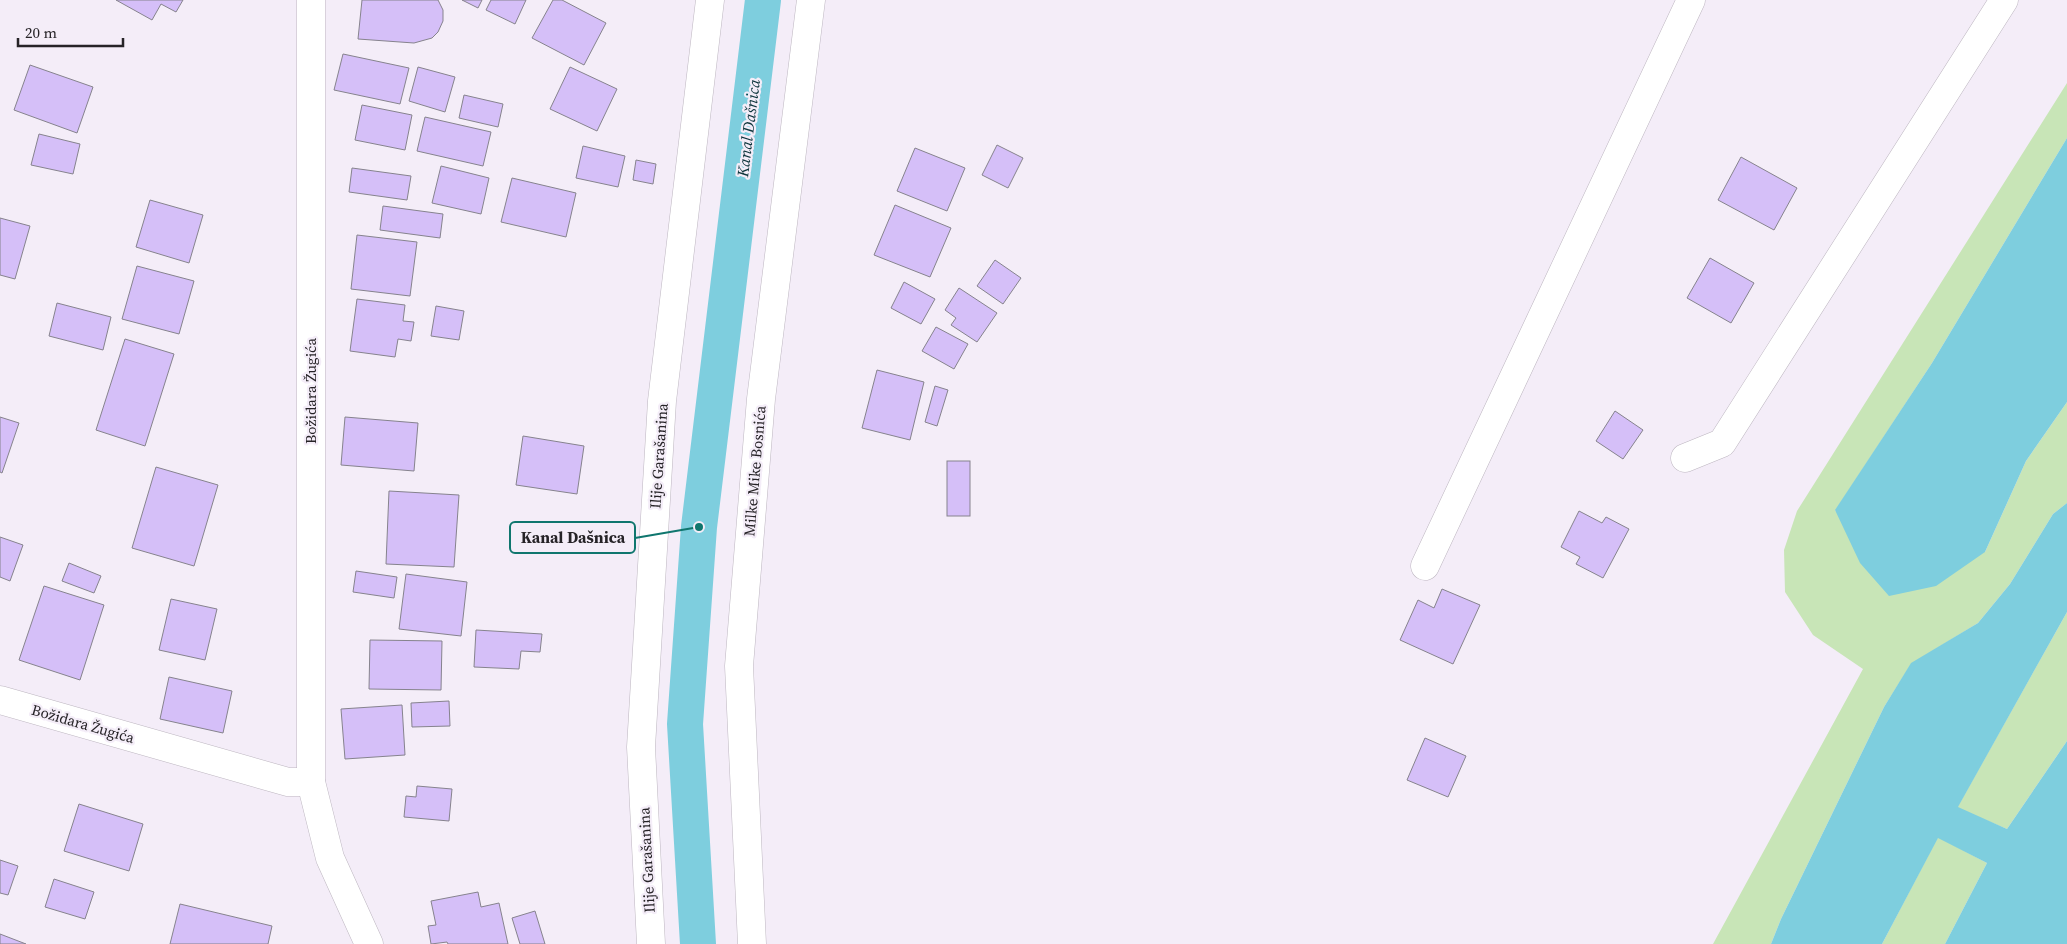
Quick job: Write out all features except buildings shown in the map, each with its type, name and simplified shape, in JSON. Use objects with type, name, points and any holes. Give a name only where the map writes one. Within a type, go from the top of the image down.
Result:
[{"type":"street","name":"Božidara Žugića","points":[[312,0],[311,782],[330,858],[369,944]]},
{"type":"street","name":"Ilije Garašanina","points":[[651,944],[641,747],[660,431],[710,0]]},
{"type":"street","name":"Milke Mike Bosnića","points":[[752,944],[739,666],[761,399],[811,0]]},
{"type":"street","points":[[1425,566],[1691,0]]},
{"type":"street","points":[[1685,458],[1722,443],[2004,0]]},
{"type":"street","name":"Božidara Žugića","points":[[0,700],[288,782],[311,782]]},
{"type":"green space","points":[[2067,83],[2067,138],[1932,363],[1835,511],[1985,552],[2026,461],[2067,402],[2067,503],[2053,514],[2010,584],[1978,623],[1911,664],[1884,707],[1781,919],[1771,944],[1713,944],[1863,669],[1813,635],[1785,592],[1784,550],[1797,511]]},
{"type":"green space","points":[[2067,612],[2067,741],[2007,829],[1957,808]]},
{"type":"green space","points":[[1938,837],[1987,863],[1945,944],[1882,944]]},
{"type":"water","points":[[2067,138],[2067,402],[2026,461],[1985,552],[1936,586],[1889,596],[1860,563],[1835,510],[1932,363]]},
{"type":"water","points":[[2067,503],[2067,612],[1958,807],[2007,829],[2067,741],[2067,944],[1945,944],[1987,863],[1938,838],[1882,944],[1771,944],[1781,919],[1884,707],[1911,663],[1978,623],[2010,584],[2053,514]]},
{"type":"waterway","name":"Kanal Dašnica","points":[[698,944],[685,724],[699,527],[763,0]]},
{"type":"place","name":"Kanal Dašnica","points":[[699,527]]}]
